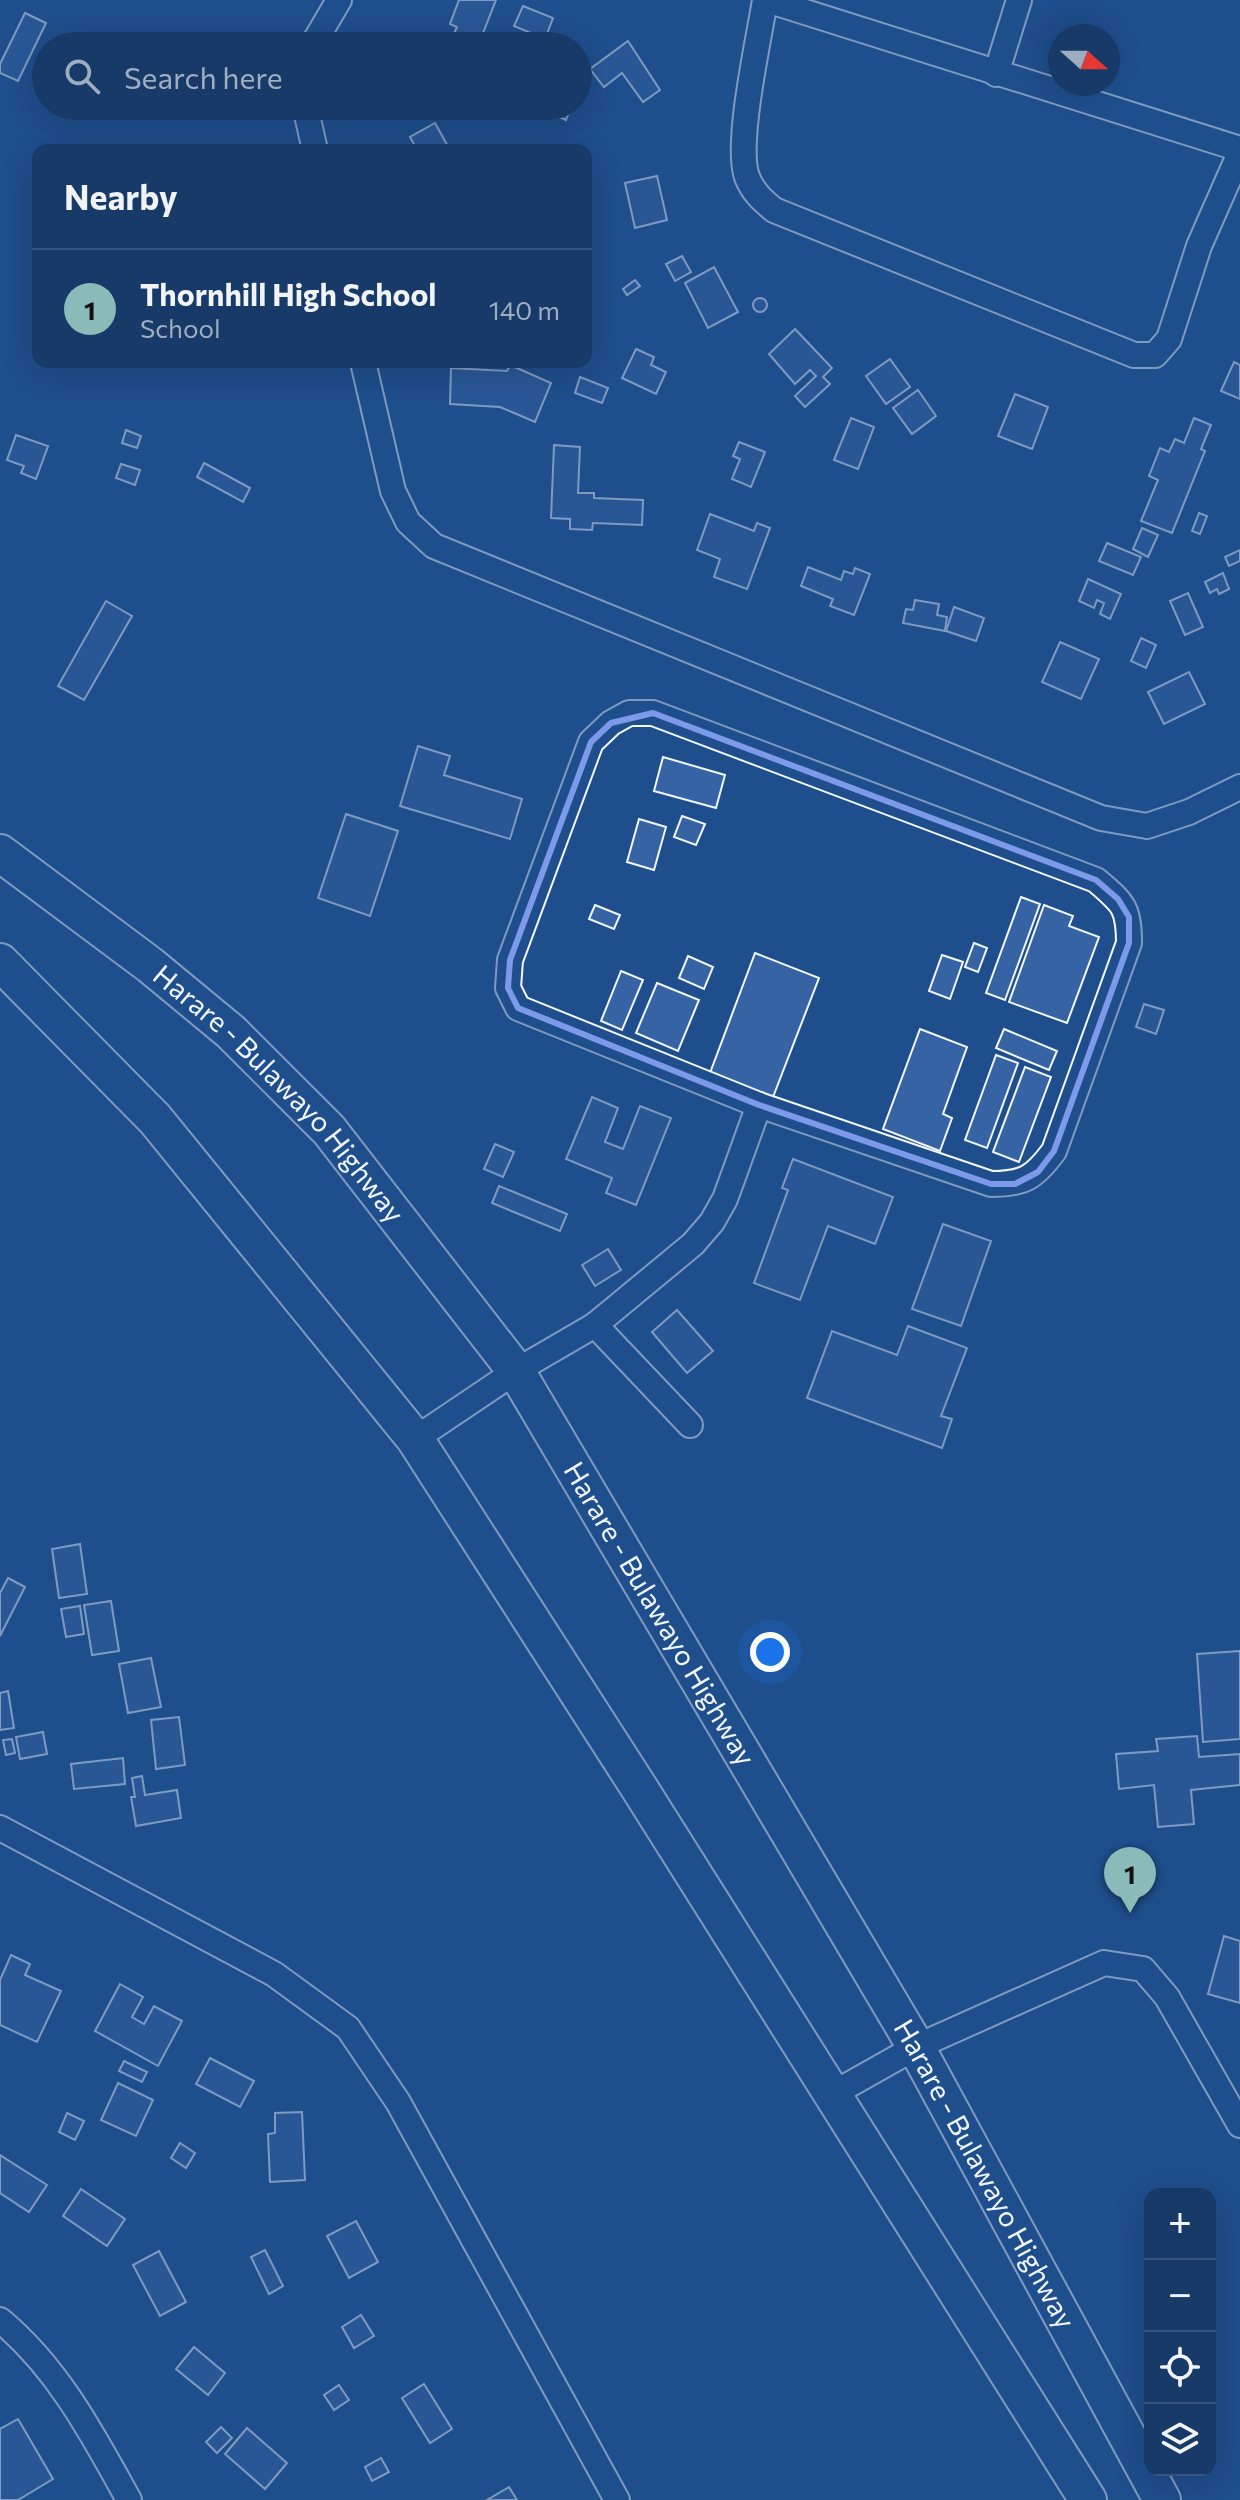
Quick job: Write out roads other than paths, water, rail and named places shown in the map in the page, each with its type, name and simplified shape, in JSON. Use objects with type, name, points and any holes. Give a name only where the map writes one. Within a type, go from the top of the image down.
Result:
[{"type":"highway","name":"Harare - Bulawayo Highway","points":[[0,853],[150,965],[231,1032],[329,1130],[516,1371],[916,2047],[1162,2500]]},
{"type":"highway","points":[[0,962],[155,1119],[415,1439],[638,1786],[1088,2500]]},
{"type":"street","points":[[320,32],[339,0]]},
{"type":"street","points":[[766,0],[1240,151],[1199,246],[1169,339],[1155,355],[1134,355],[774,210],[757,196],[746,174],[745,125],[766,0]]},
{"type":"street","points":[[996,74],[1019,0]]},
{"type":"street","points":[[308,120],[314,144]]},
{"type":"street","points":[[364,368],[393,491],[408,522],[434,546],[1101,818],[1147,826],[1189,812],[1240,787]]},
{"type":"street","points":[[629,713],[653,713],[1096,880],[1118,899],[1129,917],[1129,943],[1054,1151],[1038,1172],[1015,1184],[991,1184],[759,1105],[518,1008],[508,988],[510,960],[591,742],[611,723],[629,713]]},
{"type":"street","points":[[415,1439],[516,1371],[595,1325],[693,1244],[712,1222],[725,1199],[759,1105]]},
{"type":"street","points":[[595,1325],[690,1425]]},
{"type":"street","points":[[0,1828],[274,1974],[348,2028],[398,2102],[617,2500]]},
{"type":"street","points":[[831,2095],[916,2047],[1104,1963],[1143,1969],[1167,1997],[1240,2125]]},
{"type":"street","points":[[0,2320],[50,2371],[86,2422],[129,2500]]},
{"type":"place","name":"Thornhill High School","points":[[1130,1913]]}]
